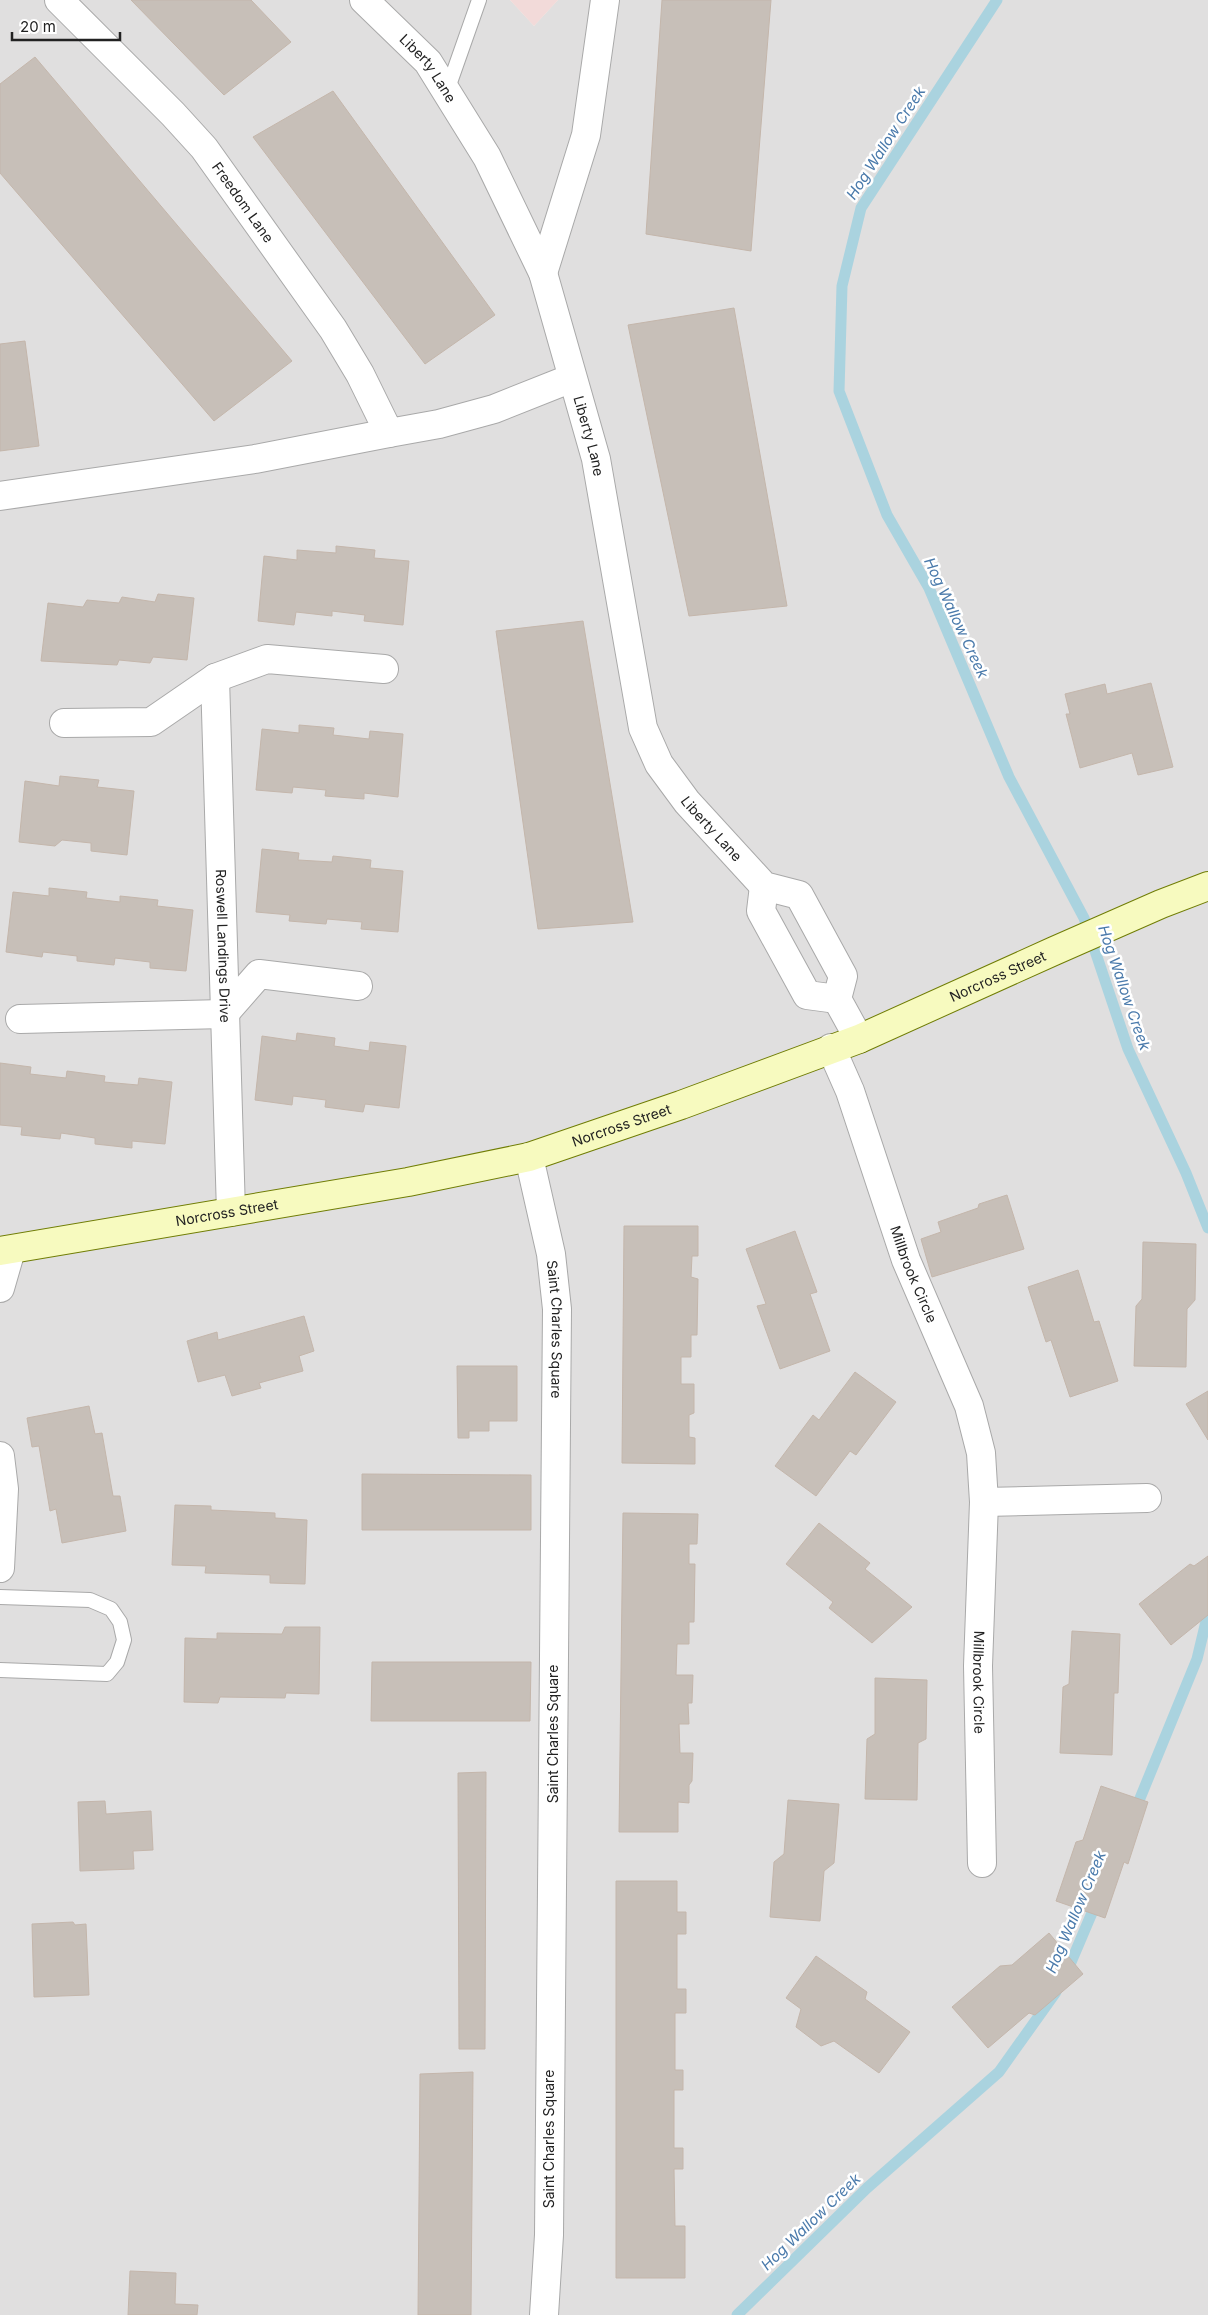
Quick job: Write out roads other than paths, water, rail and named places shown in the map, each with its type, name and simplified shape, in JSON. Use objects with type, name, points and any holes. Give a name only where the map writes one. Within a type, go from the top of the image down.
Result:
[{"type":"street","name":"Freedom Lane","points":[[59,0],[173,114],[204,148],[333,329],[360,374],[389,433]]},
{"type":"street","name":"Liberty Lane","points":[[364,0],[428,62],[487,157],[543,273],[596,459],[643,728],[659,764],[686,802],[764,886]]},
{"type":"street","points":[[543,273],[586,134],[605,0]]},
{"type":"street","points":[[0,496],[255,459],[439,424],[494,408],[572,378]]},
{"type":"street","points":[[64,723],[151,722],[215,678],[268,659],[384,669]]},
{"type":"street","name":"Roswell Landings Drive","points":[[215,678],[231,1212]]},
{"type":"street","points":[[837,999],[807,995],[761,911],[764,886],[799,895],[843,976],[837,999],[859,1039]]},
{"type":"street","name":"Norcross Street","points":[[5,1250],[408,1182],[529,1157],[681,1105],[859,1039],[1161,904],[1208,886]]},
{"type":"street","points":[[784,953],[821,935]]},
{"type":"street","points":[[20,1019],[224,1014],[259,974],[358,986]]},
{"type":"street","name":"Millbrook Circle","points":[[831,1048],[850,1090],[906,1260],[969,1406],[981,1453],[984,1502],[978,1666],[982,1863]]},
{"type":"street","name":"Saint Charles Square","points":[[529,1157],[551,1254],[557,1309],[549,2215],[544,2315]]},
{"type":"street","points":[[0,1288],[5,1250]]},
{"type":"street","points":[[0,1456],[4,1489],[0,1568]]},
{"type":"street","points":[[984,1502],[1147,1498]]},
{"type":"lane","points":[[446,92],[479,0]]},
{"type":"lane","points":[[0,1597],[90,1600],[111,1609],[120,1622],[124,1640],[117,1662],[107,1674],[0,1670]]},
{"type":"waterway","name":"Hog Wallow Creek","points":[[997,0],[861,208],[842,286],[839,391],[887,515],[929,588],[1009,777],[1084,918],[1128,1049],[1186,1173],[1208,1228]]},
{"type":"waterway","name":"Hog Wallow Creek","points":[[1134,1813],[1197,1659],[1208,1613]]},
{"type":"waterway","name":"Hog Wallow Creek","points":[[1066,1974],[1097,1901]]},
{"type":"waterway","name":"Hog Wallow Creek","points":[[737,2315],[867,2188],[999,2072],[1056,1992]]}]
